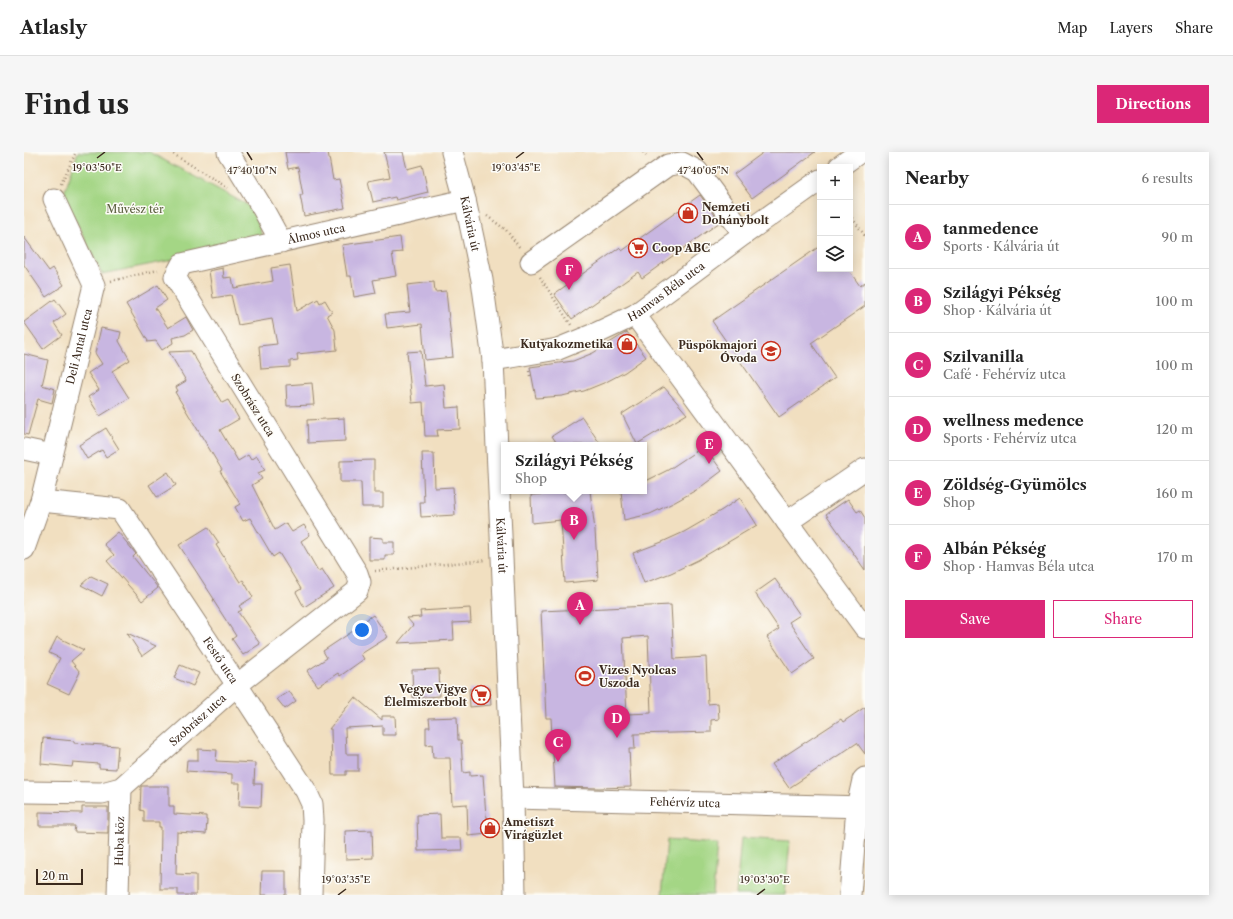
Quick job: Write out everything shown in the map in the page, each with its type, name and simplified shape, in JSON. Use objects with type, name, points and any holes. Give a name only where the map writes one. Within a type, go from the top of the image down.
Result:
[{"type":"street","points":[[228,152],[281,242]]},
{"type":"street","name":"Kálvária út","points":[[452,152],[465,200],[482,280],[493,360],[513,798],[515,895]]},
{"type":"street","points":[[843,164],[860,152]]},
{"type":"street","points":[[531,262],[668,165],[682,163],[698,171],[744,234]]},
{"type":"street","name":"Hamvas Béla utca","points":[[493,360],[558,349],[635,315],[817,182]]},
{"type":"street","points":[[54,199],[94,285]]},
{"type":"street","name":"Álmos utca","points":[[179,270],[281,242],[465,200]]},
{"type":"street","name":"Szobrász utca","points":[[24,792],[102,793],[121,788],[238,685],[357,591],[360,582],[357,572],[179,270]]},
{"type":"street","name":"Deli Antal utca","points":[[24,549],[41,501],[94,285]]},
{"type":"street","points":[[635,315],[865,628]]},
{"type":"street","points":[[24,449],[52,455]]},
{"type":"street","points":[[787,522],[865,469]]},
{"type":"street","name":"Festő utca","points":[[41,501],[120,509],[238,685],[306,791],[312,804],[313,820],[311,895]]},
{"type":"street","points":[[850,895],[863,780],[865,778]]},
{"type":"street","name":"Huba köz","points":[[118,895],[121,788]]},
{"type":"street","name":"Fehérvíz utca","points":[[513,798],[861,807]]},
{"type":"path","points":[[54,199],[76,152]]},
{"type":"path","points":[[170,152],[230,189]]},
{"type":"path","points":[[465,200],[506,230],[531,262],[580,340]]},
{"type":"path","points":[[853,219],[865,236]]},
{"type":"path","points":[[94,285],[179,270]]},
{"type":"path","points":[[357,572],[502,558]]},
{"type":"green space","name":"Művész tér","points":[[78,152],[149,152],[255,209],[263,242],[102,274],[63,196]]},
{"type":"green space","points":[[741,838],[790,841],[785,895],[736,895]]},
{"type":"green space","points":[[667,840],[717,844],[713,895],[662,895]]},
{"type":"building","points":[[285,152],[328,152],[333,180],[339,179],[345,208],[304,216],[300,195],[303,195],[298,167],[288,169]]},
{"type":"building","points":[[384,152],[403,152],[407,169],[422,165],[428,192],[396,200],[395,197],[373,202],[368,181],[390,177]]},
{"type":"building","points":[[764,152],[815,152],[752,198],[734,174]]},
{"type":"building","points":[[700,195],[720,222],[642,278],[638,272],[572,319],[554,294],[619,248],[622,251]]},
{"type":"building","points":[[24,237],[49,271],[53,268],[64,285],[46,297],[24,265]]},
{"type":"building","points":[[400,237],[402,252],[392,253],[396,276],[373,280],[376,293],[354,297],[351,276],[347,276],[342,245]]},
{"type":"building","points":[[817,248],[817,272],[850,272],[860,286],[865,282],[865,306],[811,343],[835,378],[779,417],[712,321]]},
{"type":"building","points":[[290,265],[297,311],[318,299],[320,303],[325,300],[332,312],[327,315],[335,330],[337,350],[297,354],[298,360],[290,361],[290,367],[261,369],[259,346],[277,344],[272,319],[238,325],[231,295],[213,298],[209,271],[223,268],[224,278],[232,277],[234,288],[273,281],[271,268]]},
{"type":"building","points":[[434,282],[435,292],[446,291],[453,357],[425,360],[422,324],[387,328],[385,314],[410,312],[407,285]]},
{"type":"building","points":[[158,285],[167,300],[155,308],[168,328],[186,317],[193,330],[185,335],[172,338],[173,343],[162,350],[156,341],[147,342],[148,341],[126,304]]},
{"type":"building","points":[[55,299],[66,314],[54,323],[62,335],[43,349],[24,322]]},
{"type":"building","points":[[101,328],[121,332],[119,341],[130,360],[112,371],[129,398],[100,416],[88,397],[99,390],[88,373],[102,364],[95,353]]},
{"type":"building","points":[[627,332],[646,357],[625,372],[584,391],[562,396],[536,398],[530,367],[573,361],[593,353]]},
{"type":"building","points":[[191,351],[222,403],[228,400],[239,419],[220,430],[238,461],[248,455],[251,460],[257,456],[265,470],[258,473],[262,479],[252,485],[275,530],[286,523],[292,532],[304,525],[310,535],[301,541],[318,571],[322,569],[334,588],[304,607],[296,592],[301,589],[279,553],[273,557],[250,518],[243,521],[235,507],[240,504],[220,471],[222,470],[175,392],[178,391],[176,387],[186,381],[169,352]]},
{"type":"building","points":[[421,351],[425,386],[444,384],[446,408],[459,407],[460,429],[437,430],[438,436],[425,436],[423,402],[412,403],[407,352]]},
{"type":"building","points":[[24,354],[48,360],[42,385],[55,389],[52,403],[38,399],[28,435],[24,434]]},
{"type":"building","points":[[312,383],[314,405],[287,406],[286,385]]},
{"type":"building","points":[[664,387],[687,414],[640,442],[636,442],[622,414]]},
{"type":"building","points":[[582,417],[599,442],[556,442],[552,436]]},
{"type":"building","points":[[344,418],[345,441],[308,443],[307,420]]},
{"type":"building","points":[[106,428],[119,449],[106,457],[102,450],[87,459],[79,445]]},
{"type":"building","points":[[704,446],[722,471],[698,489],[675,502],[650,514],[624,520],[621,494],[647,494],[647,480],[668,470]]},
{"type":"building","points":[[422,453],[434,453],[435,488],[453,487],[455,515],[421,517],[420,502],[424,502]]},
{"type":"building","points":[[374,460],[374,493],[383,493],[383,507],[362,507],[361,482],[340,482],[340,461]]},
{"type":"building","points":[[168,472],[176,485],[157,497],[149,485]]},
{"type":"building","points":[[590,494],[595,530],[598,580],[565,583],[561,520],[532,523],[531,495]]},
{"type":"building","points":[[740,498],[757,525],[698,560],[671,573],[644,583],[633,553],[684,532]]},
{"type":"building","points":[[848,499],[857,512],[860,510],[865,518],[865,570],[826,514]]},
{"type":"building","points":[[208,527],[219,543],[216,545],[240,582],[243,580],[253,597],[239,606],[242,610],[238,612],[260,644],[243,655],[232,639],[236,636],[179,545]]},
{"type":"building","points":[[118,532],[136,554],[133,557],[158,588],[142,601],[107,561],[114,555],[104,544]]},
{"type":"building","points":[[369,537],[383,538],[383,542],[394,542],[394,555],[385,555],[385,560],[369,560]]},
{"type":"building","points":[[91,576],[108,584],[102,596],[81,585]]},
{"type":"building","points":[[775,579],[800,615],[789,622],[814,659],[792,674],[767,637],[779,629],[755,593]]},
{"type":"building","name":"Vizes Nyolcas Uszoda","points":[[671,605],[674,659],[706,657],[708,704],[718,703],[719,719],[711,720],[711,732],[634,734],[635,749],[629,749],[631,787],[555,787],[551,718],[546,718],[541,611]],"holes":[[[648,636],[651,713],[627,714],[623,638]]]},
{"type":"building","points":[[470,608],[471,622],[453,623],[454,640],[398,643],[413,625],[407,618],[421,617],[420,611]]},
{"type":"building","points":[[373,615],[388,637],[361,654],[364,659],[340,676],[338,673],[318,686],[307,671],[327,658],[323,651],[356,629],[355,628]]},
{"type":"building","points":[[127,633],[156,646],[142,656]]},
{"type":"building","points":[[57,637],[84,650],[71,661],[80,672],[69,694],[47,684],[60,658],[49,653]]},
{"type":"building","points":[[180,665],[199,673],[193,686],[174,678]]},
{"type":"building","points":[[439,669],[440,696],[413,698],[412,670]]},
{"type":"building","points":[[490,688],[491,705],[470,707],[469,689]]},
{"type":"building","points":[[289,691],[296,701],[285,709],[277,699]]},
{"type":"building","points":[[355,697],[382,720],[382,716],[395,716],[396,735],[383,735],[383,726],[345,728],[346,754],[358,754],[358,771],[346,771],[346,775],[332,775],[331,729],[329,729]]},
{"type":"building","points":[[865,707],[865,754],[857,743],[789,788],[772,764],[841,719],[843,722]]},
{"type":"building","points":[[457,717],[458,740],[461,740],[463,773],[470,772],[470,776],[483,775],[488,834],[468,836],[467,804],[452,805],[450,758],[433,758],[432,744],[426,745],[426,727],[430,727],[429,718]]},
{"type":"building","points":[[43,738],[74,741],[74,743],[118,746],[116,769],[99,768],[99,764],[73,762],[72,767],[41,764]]},
{"type":"building","points":[[198,749],[217,750],[216,761],[255,763],[254,784],[262,784],[261,807],[239,806],[240,783],[232,783],[232,774],[186,771],[187,760],[198,760]]},
{"type":"building","points":[[141,786],[169,786],[169,806],[174,806],[174,814],[206,816],[206,834],[177,832],[176,874],[196,875],[196,895],[178,895],[178,889],[160,889],[161,827],[159,827],[159,822],[144,822],[144,811],[140,810]]},
{"type":"building","points":[[82,807],[108,807],[108,833],[74,832],[75,826],[39,826],[39,812],[82,813]]},
{"type":"building","points":[[440,814],[441,838],[461,838],[462,850],[418,851],[417,815]]},
{"type":"building","points":[[372,830],[373,858],[346,859],[345,831]]},
{"type":"building","points":[[262,871],[286,871],[286,895],[261,895]]},
{"type":"place","name":"Nemzeti Dohánybolt","points":[[688,213]]},
{"type":"place","name":"Coop ABC","points":[[638,248]]},
{"type":"place","name":"Albán Pékség","points":[[569,290]]},
{"type":"place","name":"Kutyakozmetika","points":[[627,344]]},
{"type":"place","name":"Püspökmajori Óvoda","points":[[771,351]]},
{"type":"place","name":"Zöldség-Gyümölcs","points":[[709,464]]},
{"type":"place","name":"Szilágyi Pékség","points":[[574,540]]},
{"type":"place","name":"tanmedence","points":[[580,625]]},
{"type":"place","name":"Vizes Nyolcas Uszoda","points":[[585,676]]},
{"type":"place","name":"Vegye Vigye Élelmiszerbolt","points":[[481,695]]},
{"type":"place","name":"wellness medence","points":[[617,738]]},
{"type":"place","name":"Szilvanilla","points":[[558,762]]},
{"type":"place","name":"Ametiszt Virágüzlet","points":[[490,828]]}]
